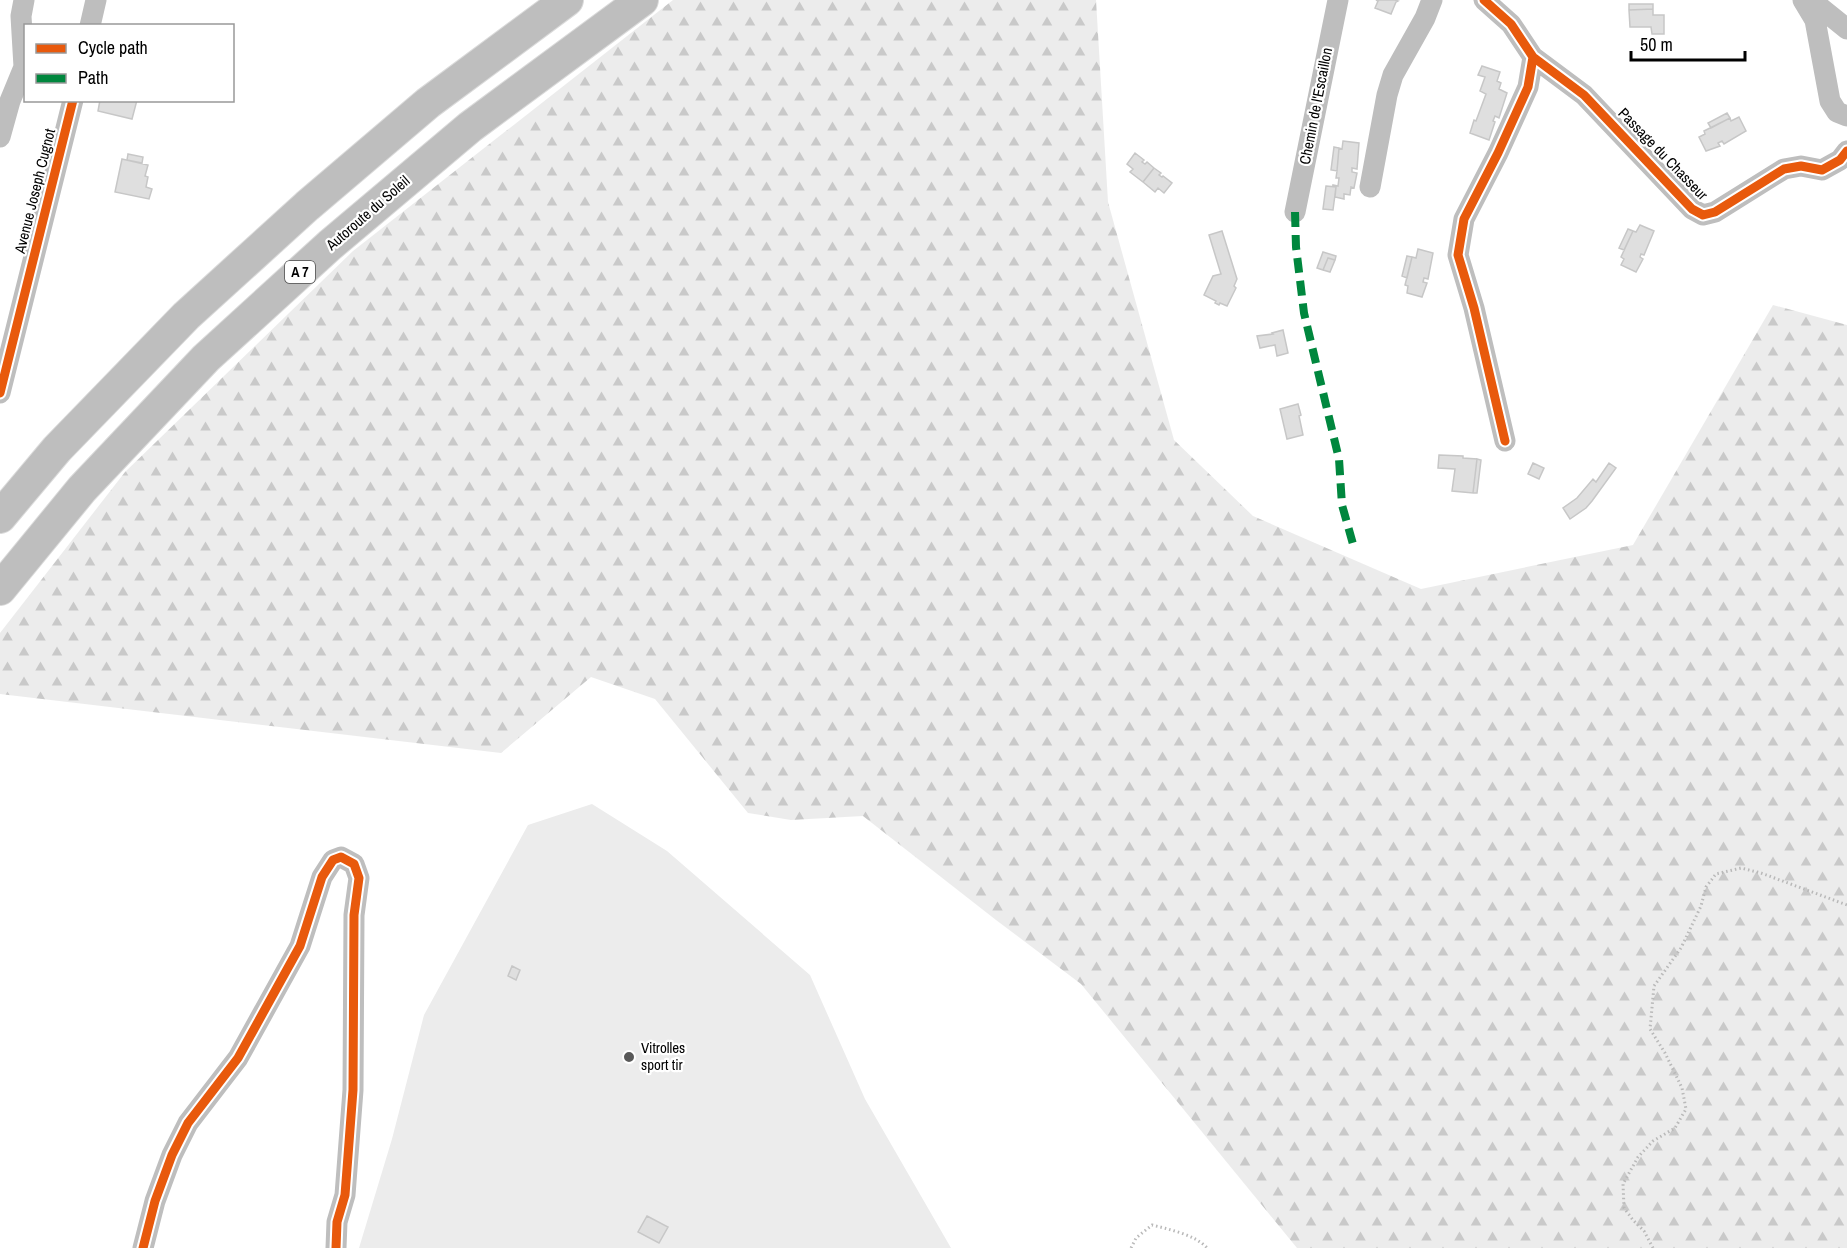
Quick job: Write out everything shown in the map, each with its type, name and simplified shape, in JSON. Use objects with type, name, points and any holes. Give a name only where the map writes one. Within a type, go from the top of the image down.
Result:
[{"type":"highway","points":[[0,518],[57,449],[186,316],[307,206],[428,103],[567,0]]},
{"type":"highway","name":"Autoroute du Soleil","points":[[0,589],[82,489],[206,358],[330,245],[470,127],[642,0]]},
{"type":"street","points":[[0,137],[10,101],[24,67],[21,16],[24,0]]},
{"type":"street","points":[[90,24],[96,0]]},
{"type":"street","name":"Chemin de l'Escaillon","points":[[1295,212],[1338,0]]},
{"type":"street","points":[[1370,187],[1387,95],[1393,75],[1425,18],[1432,0]]},
{"type":"street","name":"Passage du Chasseur","points":[[1484,0],[1511,24],[1533,57],[1584,95],[1692,209],[1703,215],[1715,212],[1784,170],[1836,160]]},
{"type":"street","points":[[1803,0],[1815,20],[1830,101],[1837,112],[1847,116]]},
{"type":"street","points":[[1811,0],[1847,29]]},
{"type":"street","points":[[1505,441],[1474,308],[1458,255],[1464,219],[1528,87],[1533,57]]},
{"type":"street","name":"Avenue Joseph Cugnot","points":[[0,393],[73,102]]},
{"type":"street","points":[[143,1248],[172,1155],[188,1123],[238,1058],[300,946],[322,877],[333,860],[341,857],[354,864],[358,878],[354,915],[352,1090],[345,1195],[337,1222],[336,1248]]},
{"type":"path","points":[[1653,1248],[1644,1231],[1624,1208],[1623,1184],[1638,1156],[1653,1141],[1675,1128],[1686,1109],[1682,1088],[1650,1029],[1654,986],[1690,932],[1706,887],[1716,874],[1741,868],[1761,873],[1847,905]]},
{"type":"path","points":[[1131,1248],[1136,1238],[1152,1225],[1176,1231],[1203,1243],[1207,1248]]},
{"type":"green space","points":[[673,0],[1096,0],[1108,202],[1174,440],[1253,516],[1421,589],[1633,545],[1773,305],[1847,325],[1847,1248],[1297,1248],[1081,984],[863,816],[791,820],[748,813],[655,699],[591,677],[501,753],[0,694],[0,633],[125,472],[353,251]]},
{"type":"green space","name":"Vitrolles sport tir","points":[[592,804],[667,851],[810,975],[865,1099],[951,1248],[359,1248],[392,1139],[424,1015],[528,825]]},
{"type":"building","points":[[1376,0],[1398,1],[1391,14],[1375,8],[1378,1]]},
{"type":"building","points":[[1629,4],[1653,4],[1653,9],[1629,10]]},
{"type":"building","points":[[1653,9],[1653,15],[1664,15],[1664,34],[1652,34],[1651,27],[1630,27],[1629,10]]},
{"type":"building","points":[[1482,66],[1500,72],[1497,81],[1501,83],[1499,89],[1507,93],[1499,118],[1495,116],[1493,121],[1495,122],[1489,140],[1470,133],[1486,94],[1480,91],[1485,77],[1478,75]]},
{"type":"building","points":[[100,102],[136,102],[132,119],[98,111]]},
{"type":"building","points":[[1727,113],[1730,118],[1711,128],[1708,123]]},
{"type":"building","points":[[1739,117],[1746,131],[1706,151],[1699,137],[1705,134],[1704,131],[1730,118],[1731,121]]},
{"type":"building","points":[[1343,141],[1359,143],[1357,169],[1352,168],[1352,172],[1357,173],[1354,188],[1351,187],[1350,195],[1344,194],[1344,199],[1335,197],[1336,187],[1333,187],[1333,185],[1338,186],[1339,178],[1336,178],[1339,148],[1342,149]]},
{"type":"building","points":[[1334,147],[1339,148],[1337,171],[1331,170]]},
{"type":"building","points":[[1135,153],[1144,160],[1142,162],[1145,164],[1147,162],[1154,168],[1143,182],[1130,172],[1133,169],[1127,164]]},
{"type":"building","points":[[128,154],[143,157],[142,163],[127,160]]},
{"type":"building","points":[[122,159],[148,165],[145,176],[148,177],[146,187],[152,189],[149,199],[115,192]]},
{"type":"building","points":[[1154,168],[1161,173],[1159,175],[1172,183],[1164,193],[1158,188],[1155,192],[1143,182]]},
{"type":"building","points":[[1326,186],[1336,187],[1333,210],[1323,209]]},
{"type":"building","points":[[1640,225],[1654,231],[1644,255],[1641,254],[1640,257],[1643,259],[1636,272],[1621,265],[1624,259],[1621,257],[1633,231],[1636,232]]},
{"type":"building","points":[[1628,229],[1633,231],[1624,250],[1619,248]]},
{"type":"building","points":[[1222,231],[1237,279],[1234,286],[1236,288],[1227,306],[1220,303],[1219,305],[1204,295],[1213,276],[1221,274],[1209,235]]},
{"type":"building","points":[[1418,249],[1433,253],[1428,279],[1424,278],[1423,282],[1427,283],[1422,297],[1407,293],[1408,286],[1405,285],[1412,257],[1416,258]]},
{"type":"building","points":[[1323,252],[1336,256],[1335,260],[1328,258],[1323,270],[1317,268]]},
{"type":"building","points":[[1407,256],[1412,257],[1407,278],[1402,276]]},
{"type":"building","points":[[1328,258],[1335,260],[1330,272],[1323,270]]},
{"type":"building","points":[[1283,330],[1288,353],[1277,356],[1275,345],[1260,348],[1257,336]]},
{"type":"building","points":[[1298,404],[1303,435],[1287,439],[1280,409]]},
{"type":"building","points":[[1439,455],[1477,459],[1473,493],[1452,491],[1455,469],[1438,468]]},
{"type":"building","points":[[1477,459],[1481,460],[1477,493],[1473,493]]},
{"type":"building","points":[[1533,463],[1544,468],[1539,479],[1528,474]]},
{"type":"building","points":[[1609,463],[1616,468],[1586,508],[1570,519],[1563,508],[1577,498],[1593,479],[1596,482]]},
{"type":"building","points":[[512,966],[520,970],[516,980],[508,976]]},
{"type":"building","points":[[647,1216],[668,1227],[659,1243],[638,1232]]},
{"type":"marked path","points":[[1295,212],[1296,247],[1304,313],[1339,459],[1342,505],[1353,544]]},
{"type":"cycle path","points":[[1484,0],[1511,24],[1533,57],[1584,95],[1692,209],[1703,215],[1715,212],[1784,169],[1801,166],[1822,170],[1840,160],[1847,151]]},
{"type":"cycle path","points":[[1505,441],[1474,308],[1458,255],[1464,219],[1528,87],[1533,57]]},
{"type":"cycle path","points":[[0,393],[73,102]]},
{"type":"cycle path","points":[[143,1248],[155,1201],[172,1155],[188,1123],[238,1058],[300,946],[322,877],[333,860],[341,857],[354,864],[359,878],[354,915],[353,1090],[345,1195],[337,1222],[336,1248]]},
{"type":"place","name":"Vitrolles sport tir","points":[[629,1057]]}]
